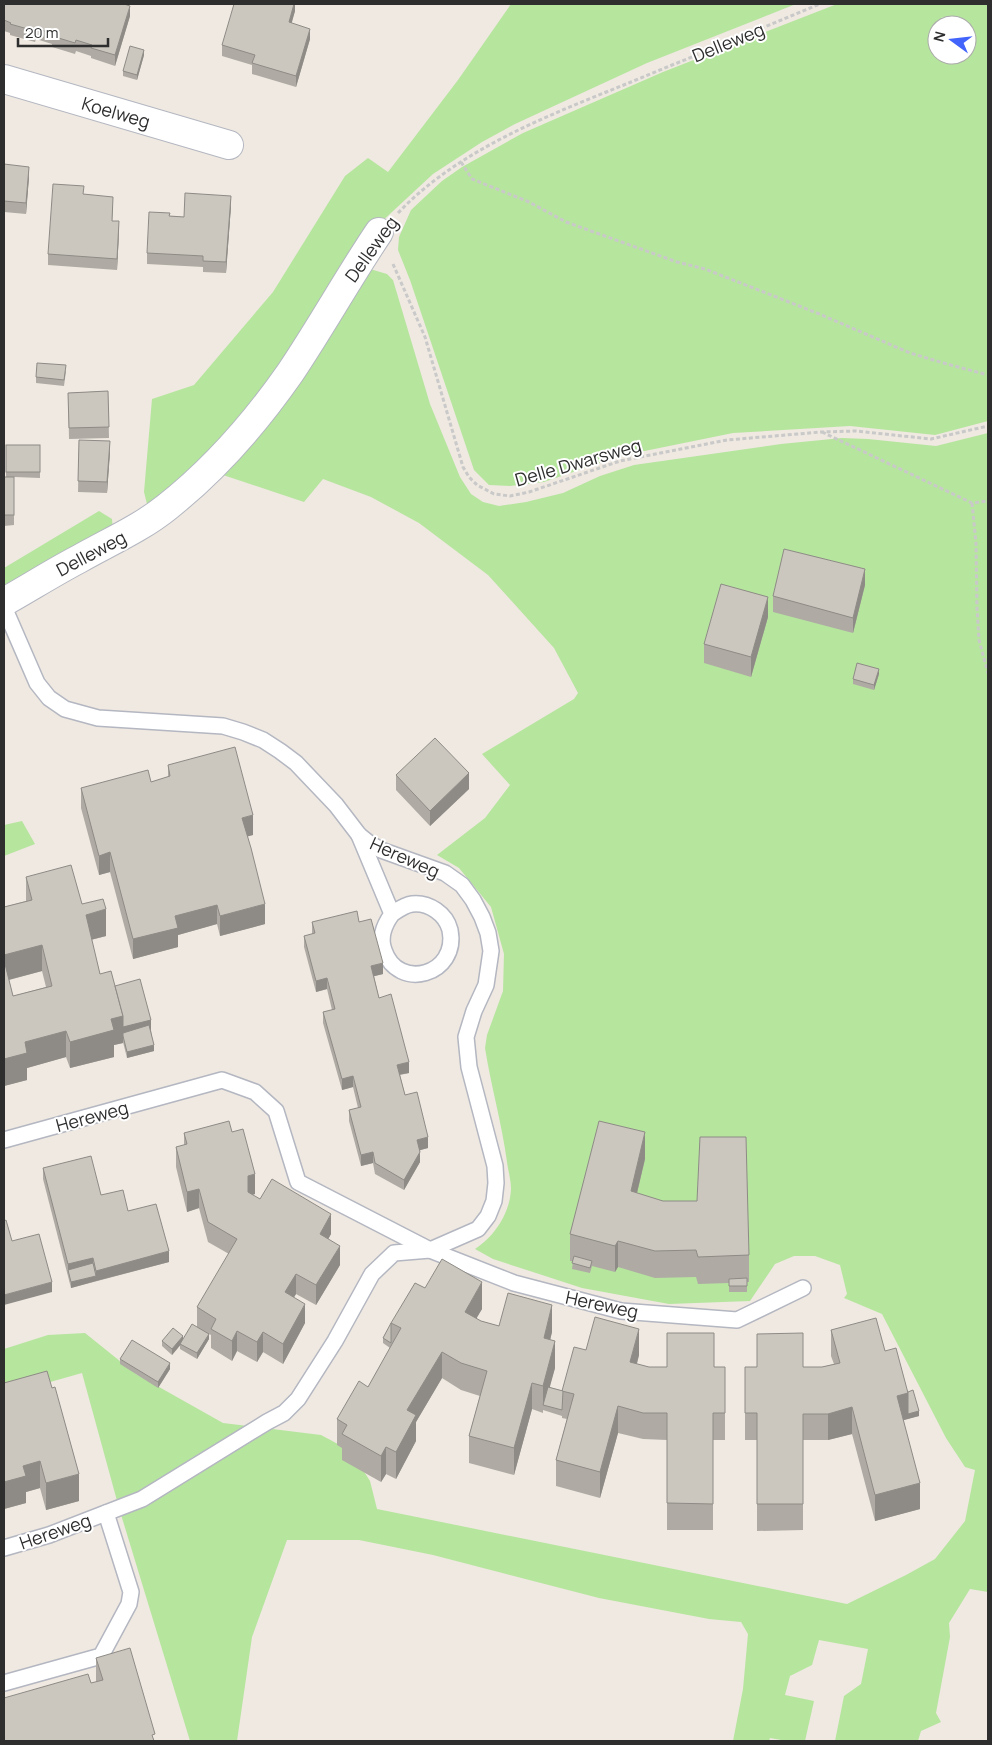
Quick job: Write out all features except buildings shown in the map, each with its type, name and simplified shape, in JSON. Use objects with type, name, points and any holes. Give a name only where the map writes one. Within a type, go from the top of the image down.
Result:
[{"type":"street","name":"Koelweg","points":[[4,79],[229,145]]},
{"type":"street","name":"Delleweg","points":[[4,602],[136,529],[166,508],[202,476],[252,423],[290,373],[380,232]]},
{"type":"lane","name":"Hereweg","points":[[4,608],[37,683],[49,698],[65,709],[98,718],[223,726],[243,732],[268,744],[296,763],[336,804],[359,835],[380,850],[445,873],[462,885],[473,900],[488,933],[490,951],[486,985],[474,1011],[466,1037],[469,1067],[495,1166],[496,1184],[494,1201],[488,1216],[478,1229],[430,1250],[394,1253],[372,1274],[335,1341],[298,1399],[284,1413],[142,1499],[49,1535],[4,1548]]},
{"type":"lane","points":[[359,835],[392,914]]},
{"type":"lane","points":[[412,904],[424,905],[435,909],[444,917],[450,933],[450,950],[436,969],[414,975],[403,972],[393,966],[386,957],[382,946],[385,924],[392,914],[412,904]]},
{"type":"lane","name":"Hereweg","points":[[4,1140],[222,1080],[255,1092],[276,1111],[298,1182],[430,1250],[514,1283],[620,1311],[737,1320],[803,1288]]},
{"type":"lane","name":"Hereweg","points":[[4,1683],[101,1656],[130,1604],[130,1592],[106,1513]]},
{"type":"path","name":"Delleweg","points":[[380,232],[406,204],[441,176],[502,138],[551,114],[820,4]]},
{"type":"path","points":[[462,162],[472,179],[529,202],[566,222],[677,262],[705,269],[817,313],[910,353],[988,375]]},
{"type":"path","name":"Delle Dwarsweg","points":[[380,232],[425,336],[464,467],[469,477],[477,486],[494,494],[510,496],[529,492],[620,461],[717,442],[821,432],[856,431],[931,439],[988,426]]},
{"type":"path","points":[[821,432],[972,503],[988,501]]},
{"type":"path","points":[[972,503],[976,543],[979,640],[988,673]]},
{"type":"green space","points":[[511,4],[796,4],[647,63],[515,124],[482,142],[433,174],[378,225],[250,416],[149,512],[144,492],[152,399],[194,385],[273,292],[345,176],[368,158],[388,172],[458,80]]},
{"type":"green space","points":[[837,4],[988,4],[988,421],[935,435],[850,426],[733,433],[620,456],[544,482],[510,486],[489,485],[474,470],[410,280],[398,250],[399,237],[411,210],[442,181],[462,167],[523,133],[663,72]]},
{"type":"green space","points":[[370,269],[387,274],[393,280],[430,404],[460,477],[471,494],[483,502],[499,506],[526,502],[563,493],[600,476],[634,465],[781,444],[842,438],[936,446],[988,433],[988,1592],[970,1589],[949,1623],[950,1637],[936,1713],[941,1722],[921,1731],[918,1741],[835,1741],[844,1696],[861,1684],[868,1649],[819,1640],[812,1665],[790,1676],[785,1695],[814,1701],[805,1741],[787,1741],[770,1738],[769,1741],[733,1741],[743,1689],[748,1634],[741,1622],[709,1619],[599,1598],[433,1555],[359,1540],[287,1540],[252,1637],[237,1741],[190,1741],[119,1508],[82,1373],[4,1395],[4,1349],[48,1335],[85,1333],[136,1374],[223,1423],[321,1435],[351,1451],[370,1481],[377,1509],[847,1604],[935,1559],[965,1521],[975,1470],[965,1467],[946,1438],[882,1314],[844,1298],[847,1294],[840,1265],[815,1256],[794,1256],[775,1264],[750,1301],[669,1304],[582,1288],[493,1259],[475,1249],[489,1238],[500,1223],[508,1207],[511,1189],[485,1048],[487,1035],[503,991],[504,954],[491,907],[459,868],[437,855],[485,818],[510,785],[482,754],[574,699],[578,693],[554,648],[488,575],[419,523],[371,497],[323,479],[304,502],[220,474],[283,406],[334,316]]},
{"type":"green space","points":[[99,511],[112,519],[113,531],[4,587],[4,568]]},
{"type":"green space","points":[[22,821],[35,844],[4,856],[4,825]]}]
